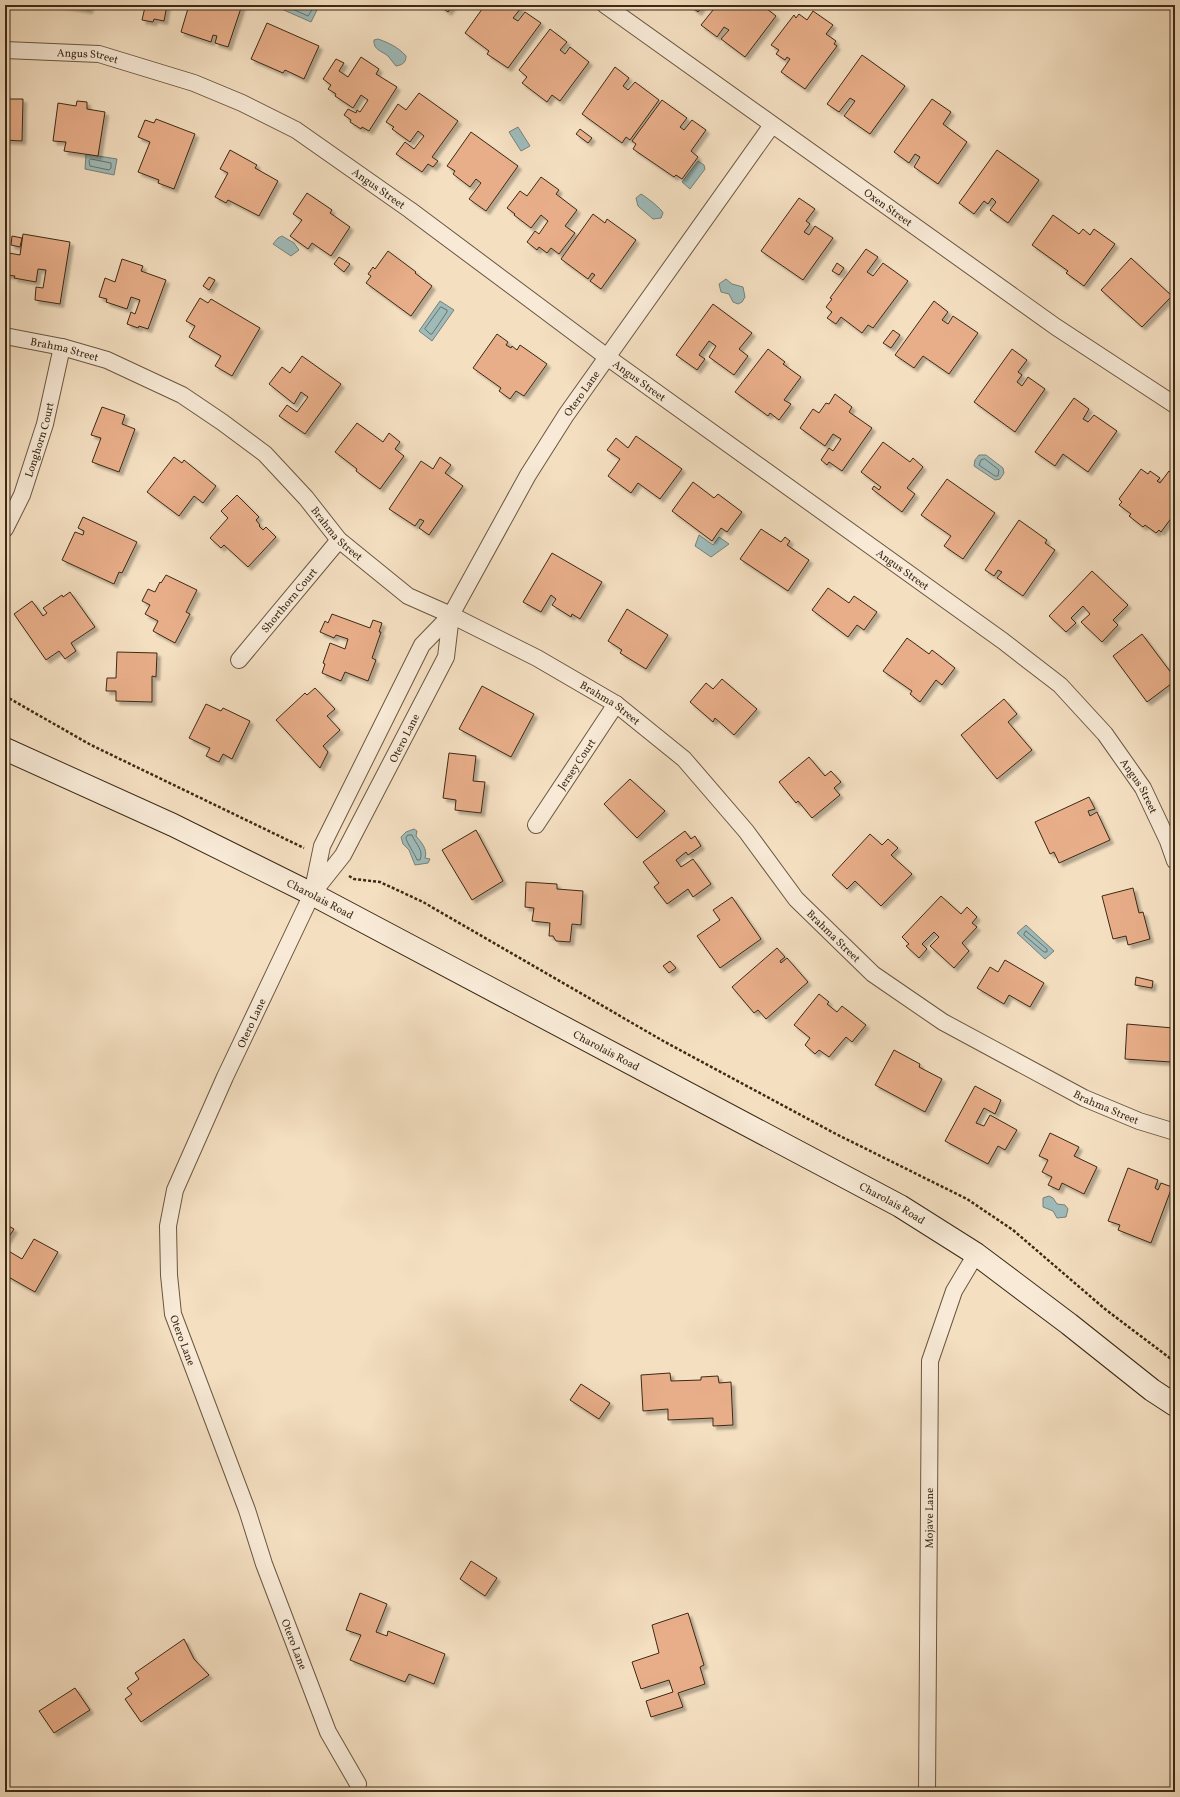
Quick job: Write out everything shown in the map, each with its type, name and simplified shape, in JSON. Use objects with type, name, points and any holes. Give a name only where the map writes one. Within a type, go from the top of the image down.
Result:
[{"type":"street","name":"Oxen Street","points":[[605,5],[1056,327],[1175,405]]},
{"type":"street","name":"Angus Street","points":[[5,50],[99,54],[194,83],[242,103],[296,130],[410,210],[608,357],[1003,641],[1060,685],[1105,734],[1143,788],[1168,841],[1175,861]]},
{"type":"street","name":"Otero Lane","points":[[312,894],[322,846],[422,645],[451,615],[528,475],[566,415],[772,125]]},
{"type":"street","name":"Brahma Street","points":[[5,336],[62,347],[107,360],[182,395],[222,422],[265,454],[306,498],[339,540],[408,596],[451,615],[537,658],[616,704],[684,760],[746,831],[796,899],[873,974],[943,1022],[1084,1098],[1139,1121],[1175,1132]]},
{"type":"street","name":"Longhorn Court","points":[[5,529],[22,495],[45,424],[62,347]]},
{"type":"street","name":"Shorthorn Court","points":[[239,660],[339,540]]},
{"type":"street","name":"Otero Lane","points":[[358,1784],[328,1732],[264,1564],[247,1510],[173,1314],[169,1275],[168,1226],[175,1190],[225,1077],[312,894],[343,855],[446,656],[451,615]]},
{"type":"street","name":"Jersey Court","points":[[536,825],[616,704]]},
{"type":"street","name":"Charolais Road","points":[[5,749],[173,825],[312,894],[900,1206],[976,1254],[1069,1324],[1152,1390],[1175,1405]]},
{"type":"street","name":"Mojave Lane","points":[[927,1792],[930,1361],[954,1291],[976,1254]]},
{"type":"path","points":[[5,696],[91,745],[299,844],[320,857]]},
{"type":"path","points":[[334,866],[354,879],[380,882],[423,902],[665,1042],[836,1134],[967,1199],[1013,1230],[1105,1309],[1175,1362]]},
{"type":"water","points":[[278,5],[319,6],[311,22],[277,7]]},
{"type":"water","points":[[378,39],[400,50],[406,56],[404,62],[396,66],[388,56],[376,48],[374,40]]},
{"type":"water","points":[[518,127],[530,146],[521,151],[509,132]]},
{"type":"water","points":[[86,154],[117,159],[114,175],[85,169]]},
{"type":"water","points":[[698,161],[704,165],[705,169],[690,189],[682,182]]},
{"type":"water","points":[[641,194],[662,211],[663,213],[661,218],[653,219],[638,206],[636,198]]},
{"type":"water","points":[[282,236],[294,243],[299,250],[291,256],[273,244]]},
{"type":"water","points":[[726,279],[732,284],[743,287],[745,297],[742,302],[738,304],[733,302],[729,294],[721,292],[719,284]]},
{"type":"water","points":[[440,301],[454,310],[432,341],[419,331]]},
{"type":"water","points":[[979,455],[986,455],[1003,468],[1004,473],[1000,479],[995,480],[974,466],[975,460]]},
{"type":"water","points":[[699,535],[713,545],[719,537],[729,544],[711,557],[695,546]]},
{"type":"water","points":[[414,829],[417,831],[416,836],[425,849],[425,858],[430,859],[428,863],[415,865],[409,850],[403,844],[401,837],[406,832]]},
{"type":"water","points":[[1026,925],[1054,951],[1045,959],[1017,933]]},
{"type":"water","points":[[1049,1196],[1053,1198],[1057,1204],[1065,1205],[1068,1209],[1066,1217],[1057,1218],[1053,1211],[1043,1207],[1043,1198]]},
{"type":"building","points":[[59,5],[90,5],[89,10]]},
{"type":"building","points":[[149,5],[167,5],[164,21],[154,19],[153,22],[142,20],[145,7],[149,8]]},
{"type":"building","points":[[189,5],[242,5],[228,47],[215,43],[217,36],[213,35],[211,42],[181,32]]},
{"type":"building","points":[[439,5],[453,5],[448,12]]},
{"type":"building","points":[[485,5],[516,5],[521,8],[513,18],[518,21],[525,12],[541,23],[508,68],[487,54],[489,51],[465,33]]},
{"type":"building","points":[[689,5],[703,5],[698,12]]},
{"type":"building","points":[[717,5],[762,5],[776,16],[745,57],[721,39],[729,30],[724,27],[717,37],[701,25]]},
{"type":"building","points":[[813,11],[833,25],[826,34],[836,41],[834,44],[837,46],[805,89],[781,72],[790,59],[787,57],[785,60],[776,54],[779,50],[771,45],[794,15],[796,18],[799,14],[807,20]]},
{"type":"building","points":[[267,23],[319,46],[304,79],[285,70],[283,73],[251,59]]},
{"type":"building","points":[[550,29],[567,42],[560,50],[565,54],[570,47],[589,62],[560,101],[552,95],[547,102],[522,83],[527,77],[519,70]]},
{"type":"building","points":[[862,55],[905,86],[870,134],[844,116],[855,101],[850,98],[839,112],[827,104]]},
{"type":"building","points":[[361,57],[379,69],[376,74],[397,87],[369,131],[362,127],[361,129],[350,122],[351,120],[344,115],[348,109],[356,113],[357,110],[360,112],[368,100],[361,95],[353,108],[335,96],[336,94],[328,89],[331,85],[323,79],[336,59],[344,63],[339,71],[348,77]]},
{"type":"building","points":[[615,67],[629,78],[623,86],[628,90],[635,82],[659,100],[630,140],[626,137],[622,143],[582,114]]},
{"type":"building","points":[[419,93],[458,121],[432,157],[438,161],[433,167],[428,164],[422,172],[396,154],[405,142],[414,149],[424,136],[418,131],[410,142],[392,129],[394,127],[386,122],[398,104],[406,110]]},
{"type":"building","points":[[5,99],[23,99],[22,141],[5,140]]},
{"type":"building","points":[[932,99],[951,112],[943,124],[967,142],[938,184],[914,167],[920,157],[915,154],[909,163],[894,152]]},
{"type":"building","points":[[662,100],[687,118],[680,127],[684,130],[692,120],[706,130],[691,151],[698,157],[682,179],[676,175],[674,177],[633,149],[636,144],[632,141]]},
{"type":"building","points":[[77,101],[87,102],[87,109],[105,112],[98,156],[64,151],[66,142],[53,141],[58,103],[76,106]]},
{"type":"building","points":[[156,119],[195,134],[174,189],[158,183],[159,180],[138,172],[150,142],[138,137],[145,120],[154,123]]},
{"type":"building","points":[[580,129],[592,138],[588,143],[576,134]]},
{"type":"building","points":[[471,132],[518,166],[486,211],[469,199],[481,183],[476,179],[470,187],[453,174],[455,171],[447,166]]},
{"type":"building","points":[[230,150],[257,165],[255,168],[278,181],[259,216],[228,200],[226,203],[215,197],[228,173],[220,169]]},
{"type":"building","points":[[997,150],[1039,180],[1008,223],[990,210],[996,202],[992,198],[988,204],[984,201],[974,214],[959,203]]},
{"type":"building","points":[[541,177],[559,190],[556,194],[577,210],[565,226],[575,233],[559,254],[551,248],[547,253],[539,247],[537,250],[527,242],[535,231],[539,234],[548,221],[541,215],[531,228],[507,208],[520,191],[527,196]]},
{"type":"building","points":[[307,193],[332,210],[330,213],[350,227],[331,256],[312,243],[308,249],[290,236],[302,220],[293,214]]},
{"type":"building","points":[[799,198],[815,209],[806,221],[810,224],[804,232],[809,235],[815,226],[833,238],[803,280],[761,251]]},
{"type":"building","points":[[593,214],[605,223],[607,219],[636,240],[601,289],[590,281],[595,275],[592,273],[588,279],[561,259]]},
{"type":"building","points":[[1053,215],[1079,234],[1083,229],[1090,235],[1094,229],[1115,244],[1084,286],[1066,273],[1068,271],[1032,245]]},
{"type":"building","points":[[23,234],[70,242],[60,304],[35,300],[36,287],[43,288],[46,270],[38,269],[36,282],[6,275],[9,253],[20,255]]},
{"type":"building","points":[[12,236],[22,238],[20,247],[11,245]]},
{"type":"building","points":[[866,249],[878,257],[867,272],[873,276],[883,263],[908,281],[873,328],[868,325],[862,333],[841,317],[836,324],[827,318],[832,312],[826,307],[832,299],[830,298]]},
{"type":"building","points":[[388,251],[432,286],[411,316],[366,283],[371,276],[368,274],[373,267],[375,269]]},
{"type":"building","points":[[339,257],[350,264],[344,272],[334,264]]},
{"type":"building","points":[[1131,258],[1172,296],[1142,327],[1101,290]]},
{"type":"building","points":[[122,259],[143,266],[141,271],[166,280],[148,329],[139,326],[138,328],[127,324],[131,312],[135,314],[140,300],[131,297],[127,309],[106,302],[107,299],[99,297],[105,278],[115,282]]},
{"type":"building","points":[[837,263],[844,268],[839,275],[832,271]]},
{"type":"building","points":[[209,277],[215,280],[209,290],[203,286]]},
{"type":"building","points":[[200,298],[208,303],[211,299],[260,328],[232,376],[215,366],[221,356],[189,337],[195,326],[186,321]]},
{"type":"building","points":[[934,301],[948,312],[942,320],[948,324],[953,316],[978,333],[949,374],[923,356],[914,368],[895,355]]},
{"type":"building","points":[[713,304],[752,333],[739,349],[748,356],[734,375],[709,357],[716,346],[709,341],[699,355],[705,359],[697,370],[676,355]]},
{"type":"building","points":[[893,330],[900,335],[891,348],[883,343]]},
{"type":"building","points":[[497,334],[508,342],[506,345],[511,348],[512,346],[517,350],[520,345],[547,364],[524,396],[516,391],[510,399],[499,391],[501,388],[473,368]]},
{"type":"building","points":[[768,349],[785,362],[783,364],[801,377],[784,400],[791,404],[779,420],[770,413],[768,416],[735,392]]},
{"type":"building","points":[[1012,349],[1027,360],[1018,372],[1022,375],[1017,382],[1022,386],[1028,377],[1045,389],[1015,432],[974,402]]},
{"type":"building","points":[[302,356],[341,384],[305,434],[279,416],[287,405],[297,412],[308,397],[301,392],[294,404],[269,384],[282,367],[290,373]]},
{"type":"building","points":[[835,394],[852,407],[849,412],[872,428],[842,471],[829,462],[827,465],[821,460],[829,448],[833,451],[841,439],[833,434],[825,446],[800,428],[813,409],[819,413],[826,403],[829,404]]},
{"type":"building","points":[[1074,398],[1089,409],[1083,419],[1088,422],[1094,415],[1117,431],[1088,472],[1063,454],[1055,466],[1035,452]]},
{"type":"building","points":[[102,407],[125,415],[122,424],[135,429],[119,472],[92,462],[101,438],[91,435]]},
{"type":"building","points":[[357,423],[383,442],[389,433],[400,442],[395,449],[404,456],[380,489],[356,471],[357,469],[335,452]]},
{"type":"building","points":[[636,436],[682,469],[660,499],[638,483],[631,493],[608,476],[620,459],[607,450],[616,438],[628,448]]},
{"type":"building","points":[[883,442],[910,462],[913,458],[923,467],[907,488],[915,494],[902,512],[872,489],[874,486],[879,490],[881,487],[861,472]]},
{"type":"building","points":[[174,457],[182,463],[184,460],[216,486],[203,503],[194,496],[179,516],[147,492]]},
{"type":"building","points":[[440,457],[451,465],[445,473],[463,486],[429,535],[419,528],[424,521],[420,519],[415,526],[389,509],[421,461],[433,469]]},
{"type":"building","points":[[1141,469],[1148,474],[1150,471],[1160,478],[1157,481],[1160,483],[1169,471],[1175,475],[1175,513],[1161,532],[1159,530],[1156,533],[1145,525],[1143,527],[1129,516],[1131,514],[1119,505],[1122,502],[1119,499]]},
{"type":"building","points":[[947,479],[995,513],[963,559],[944,546],[951,536],[921,515]]},
{"type":"building","points":[[693,482],[714,498],[718,494],[742,512],[727,532],[721,528],[712,541],[672,511]]},
{"type":"building","points":[[237,495],[259,517],[256,520],[260,525],[259,526],[263,530],[266,527],[276,537],[248,567],[224,545],[221,548],[210,538],[228,518],[221,511]]},
{"type":"building","points":[[83,517],[137,542],[122,573],[119,572],[114,584],[62,560],[75,532],[83,535],[84,531],[78,528]]},
{"type":"building","points":[[1019,520],[1047,540],[1045,543],[1055,550],[1023,596],[997,578],[1002,572],[998,570],[994,576],[985,570]]},
{"type":"building","points":[[761,529],[781,542],[785,537],[790,541],[787,545],[809,560],[788,591],[740,559]]},
{"type":"building","points":[[552,553],[602,582],[580,619],[572,614],[571,617],[552,605],[556,599],[551,595],[541,612],[523,602]]},
{"type":"building","points":[[1092,571],[1128,605],[1113,620],[1118,625],[1102,642],[1081,622],[1090,614],[1083,606],[1071,618],[1076,623],[1066,632],[1049,616]]},
{"type":"building","points":[[166,575],[197,590],[186,612],[190,614],[175,643],[153,631],[158,621],[145,614],[150,605],[142,601],[148,589],[155,592],[160,582],[161,583]]},
{"type":"building","points":[[828,588],[849,603],[854,596],[877,612],[864,630],[857,625],[848,637],[812,610]]},
{"type":"building","points":[[70,592],[95,627],[71,643],[76,651],[65,659],[59,651],[46,660],[14,614],[32,601],[43,616],[47,613],[43,608],[62,595],[63,597]]},
{"type":"building","points":[[627,609],[668,635],[646,669],[620,653],[622,650],[608,641]]},
{"type":"building","points":[[332,614],[370,628],[373,620],[382,623],[379,632],[381,632],[372,658],[376,660],[368,681],[345,672],[341,681],[322,673],[325,664],[323,663],[330,643],[345,649],[348,639],[336,635],[334,638],[320,632],[325,621],[328,623]]},
{"type":"building","points":[[1142,634],[1175,678],[1175,681],[1147,702],[1113,656]]},
{"type":"building","points":[[907,638],[929,654],[932,650],[955,668],[942,685],[936,680],[920,702],[910,694],[912,691],[883,671]]},
{"type":"building","points":[[117,652],[157,653],[156,677],[152,676],[152,702],[116,701],[116,691],[106,691],[107,678],[116,678]]},
{"type":"building","points":[[722,679],[757,709],[734,735],[715,718],[713,722],[690,702],[706,683],[713,689]]},
{"type":"building","points":[[482,686],[534,714],[511,757],[459,729]]},
{"type":"building","points":[[315,688],[335,709],[327,716],[340,730],[323,746],[328,752],[320,768],[276,720],[305,693],[307,695]]},
{"type":"building","points":[[1004,699],[1017,714],[1008,722],[1032,750],[997,779],[961,735]]},
{"type":"building","points":[[206,704],[221,711],[223,708],[250,721],[232,759],[223,754],[219,762],[206,756],[210,748],[189,738]]},
{"type":"building","points":[[449,753],[476,756],[473,781],[485,782],[481,813],[455,810],[456,800],[443,798]]},
{"type":"building","points":[[809,757],[825,776],[831,771],[841,782],[834,788],[840,795],[812,818],[798,801],[796,803],[779,782]]},
{"type":"building","points":[[630,779],[665,811],[637,838],[604,804]]},
{"type":"building","points":[[1089,797],[1095,809],[1088,811],[1090,816],[1097,812],[1110,840],[1059,863],[1054,852],[1050,854],[1035,822]]},
{"type":"building","points":[[476,830],[503,881],[472,900],[442,850]]},
{"type":"building","points":[[685,831],[691,839],[695,836],[701,846],[688,855],[686,852],[676,860],[681,867],[693,859],[711,884],[693,897],[688,889],[667,904],[654,887],[659,883],[643,862]]},
{"type":"building","points":[[870,834],[882,845],[888,839],[898,848],[891,855],[912,874],[881,906],[855,881],[847,889],[832,875]]},
{"type":"building","points":[[526,882],[557,884],[557,889],[583,891],[581,925],[572,924],[570,942],[556,941],[553,936],[549,936],[550,923],[532,921],[534,908],[525,907]]},
{"type":"building","points":[[1133,888],[1139,913],[1143,912],[1150,939],[1128,945],[1126,936],[1113,939],[1102,896]]},
{"type":"building","points":[[941,896],[961,914],[967,907],[977,917],[972,923],[977,927],[962,943],[969,951],[954,968],[930,946],[939,937],[934,932],[922,944],[927,949],[919,958],[906,946],[909,944],[902,937]]},
{"type":"building","points":[[732,897],[761,939],[720,968],[697,936],[720,920],[713,910]]},
{"type":"building","points":[[777,948],[785,957],[780,961],[781,963],[787,958],[808,982],[766,1019],[758,1010],[754,1013],[732,987]]},
{"type":"building","points":[[1005,960],[1044,983],[1030,1007],[1009,995],[1004,1004],[977,988],[990,967],[998,972]]},
{"type":"building","points":[[670,961],[676,968],[669,973],[663,966]]},
{"type":"building","points":[[1136,977],[1153,981],[1152,988],[1135,985]]},
{"type":"building","points":[[819,994],[829,1002],[827,1004],[837,1012],[842,1006],[866,1025],[852,1042],[846,1037],[829,1057],[819,1050],[815,1054],[805,1045],[810,1038],[794,1025]]},
{"type":"building","points":[[1127,1024],[1173,1028],[1171,1062],[1125,1059]]},
{"type":"building","points":[[894,1050],[920,1064],[919,1067],[942,1079],[925,1112],[875,1085]]},
{"type":"building","points":[[975,1086],[1001,1100],[995,1114],[984,1108],[976,1123],[984,1126],[990,1115],[1017,1130],[1005,1150],[998,1146],[988,1164],[945,1141]]},
{"type":"building","points":[[1050,1133],[1079,1147],[1074,1156],[1097,1167],[1084,1194],[1062,1183],[1059,1190],[1048,1185],[1052,1177],[1042,1172],[1048,1160],[1039,1156]]},
{"type":"building","points":[[1128,1168],[1158,1180],[1155,1188],[1158,1190],[1161,1183],[1172,1187],[1151,1243],[1118,1230],[1120,1225],[1108,1221]]},
{"type":"building","points":[[5,1224],[14,1229],[5,1243]]},
{"type":"building","points":[[34,1239],[58,1252],[35,1292],[5,1275],[5,1249],[22,1259]]},
{"type":"building","points":[[670,1373],[671,1381],[701,1380],[701,1377],[718,1376],[719,1383],[731,1382],[733,1425],[713,1426],[713,1418],[668,1420],[668,1409],[643,1411],[641,1375]]},
{"type":"building","points":[[581,1384],[610,1403],[599,1419],[570,1400]]},
{"type":"building","points":[[471,1561],[497,1578],[485,1596],[460,1579]]},
{"type":"building","points":[[360,1593],[387,1604],[376,1632],[387,1636],[388,1631],[445,1654],[434,1684],[409,1674],[405,1682],[350,1660],[361,1635],[346,1630]]},
{"type":"building","points":[[688,1613],[704,1665],[700,1667],[705,1684],[678,1693],[683,1707],[651,1717],[646,1701],[673,1692],[669,1680],[641,1689],[632,1662],[659,1653],[652,1625]]},
{"type":"building","points":[[184,1639],[194,1659],[209,1675],[141,1722],[125,1699],[132,1694],[127,1688],[139,1679],[135,1673]]},
{"type":"building","points":[[75,1688],[90,1710],[54,1733],[39,1711]]}]
